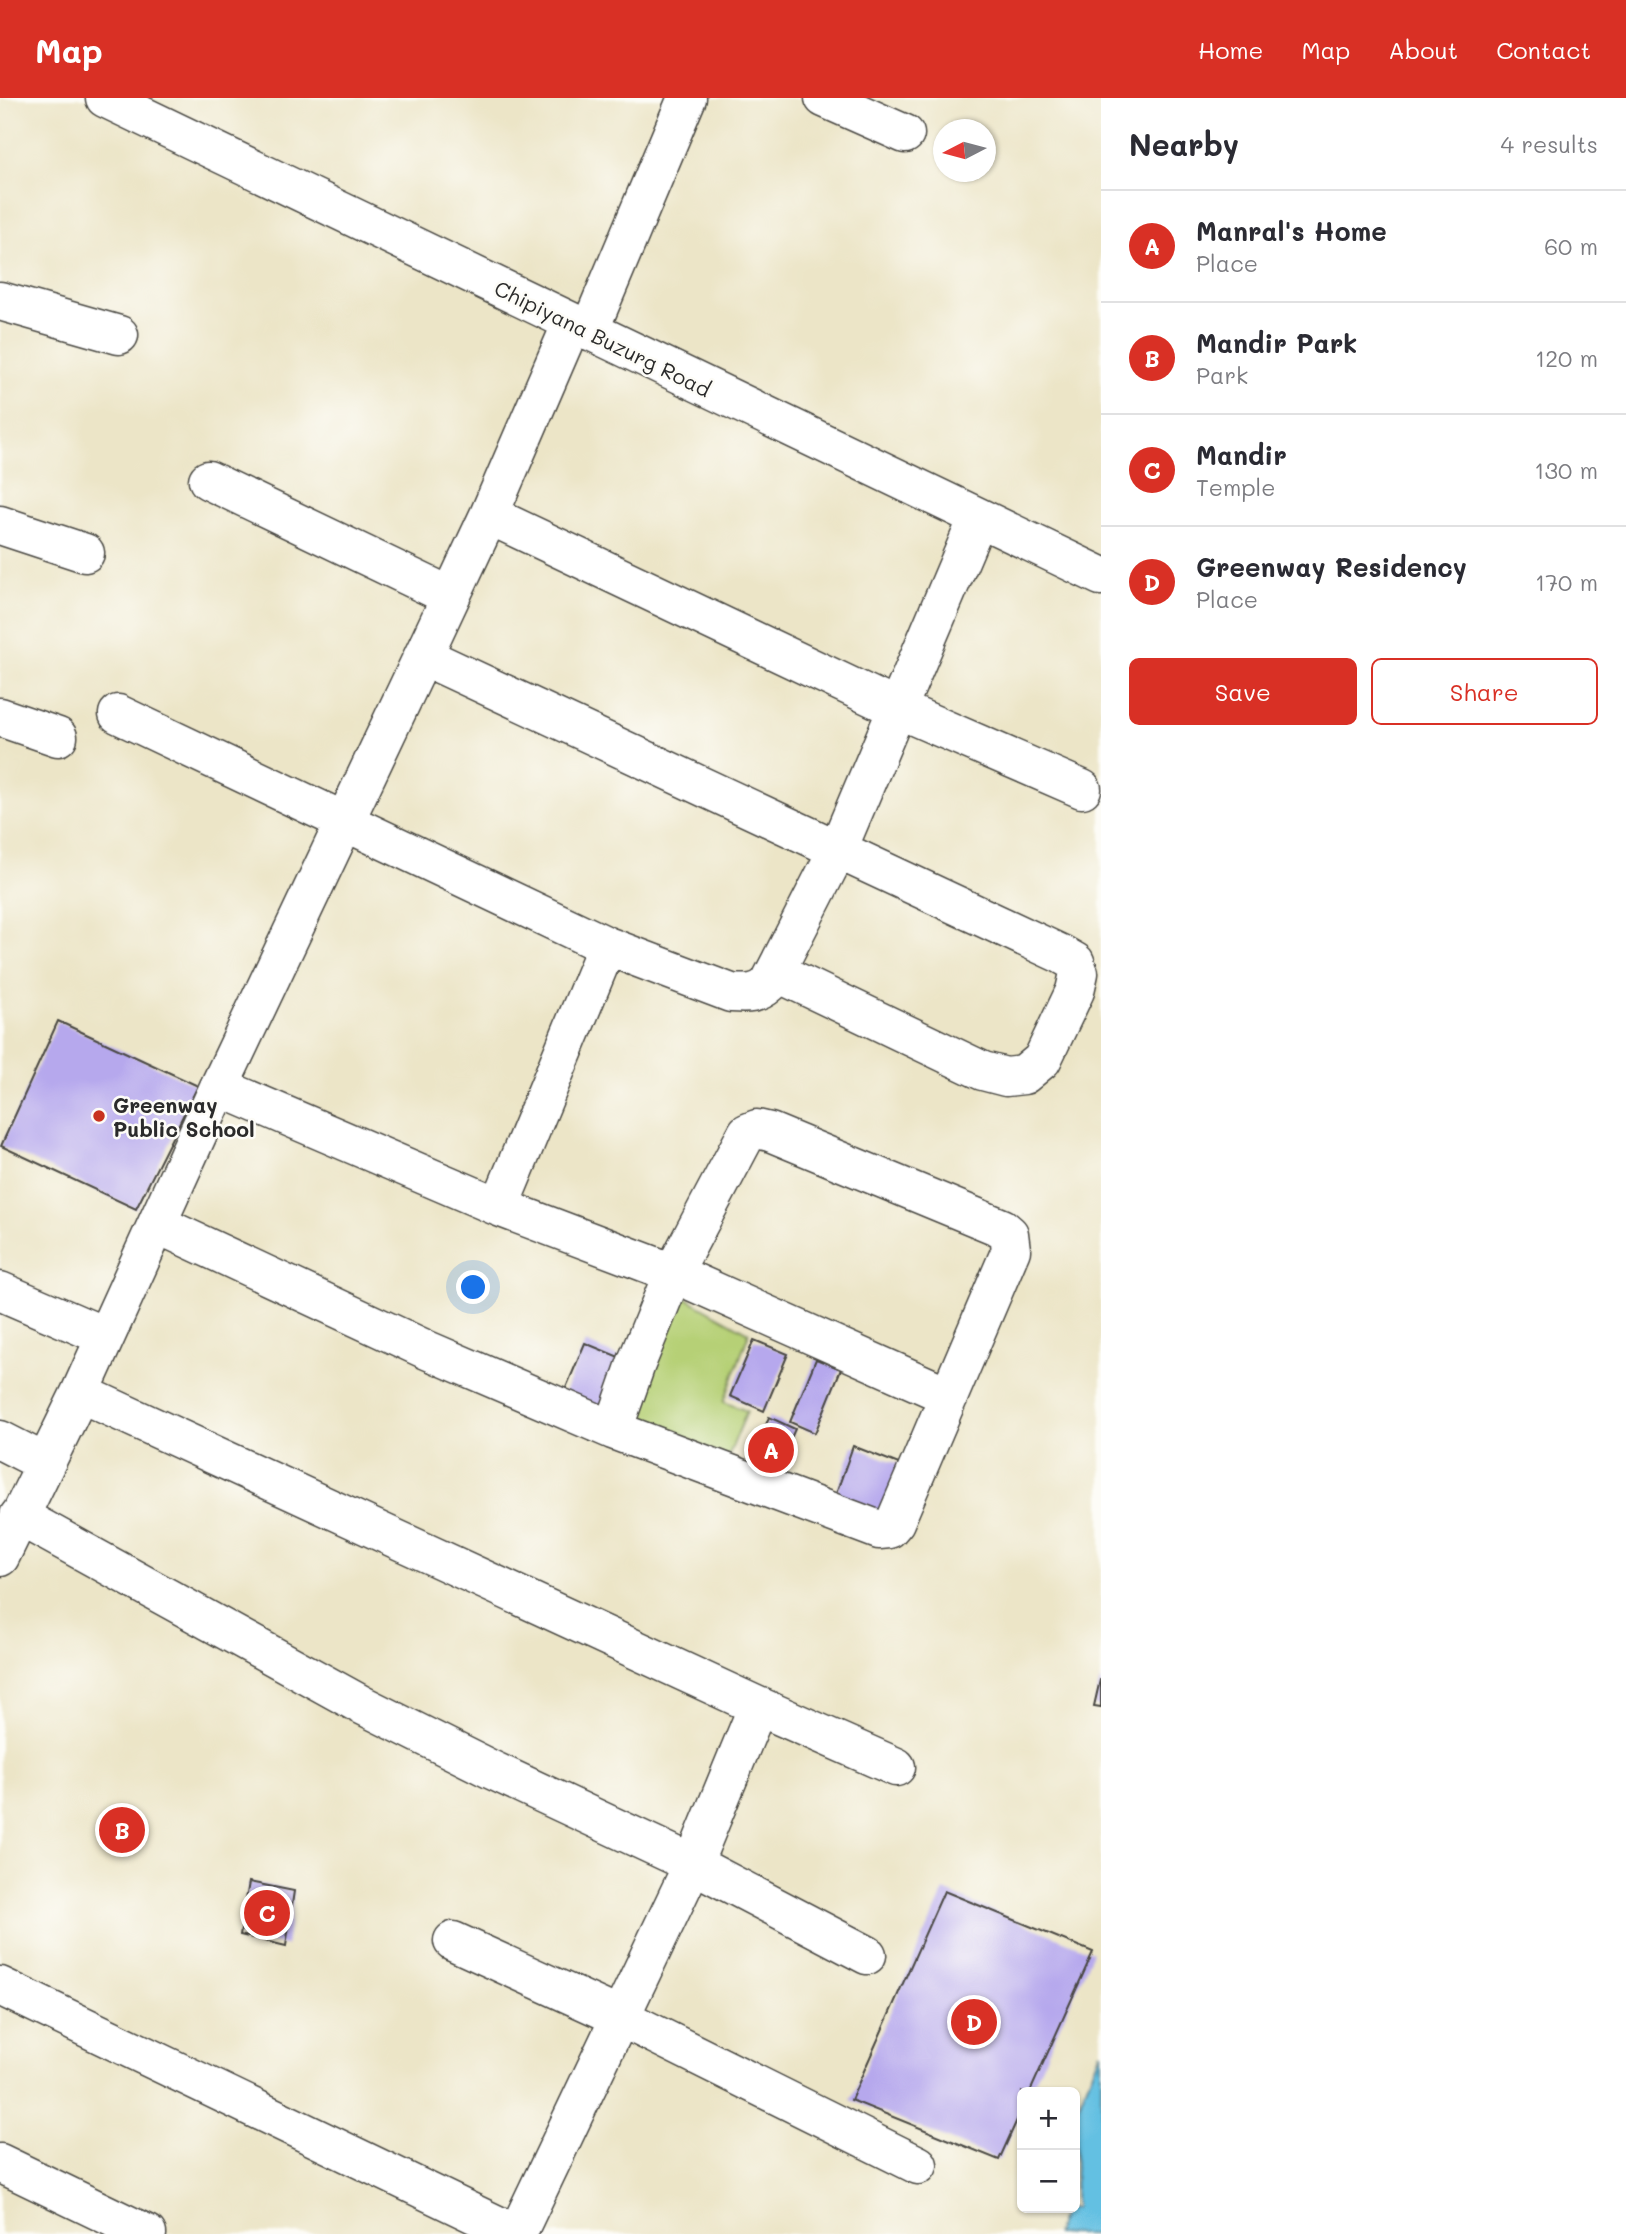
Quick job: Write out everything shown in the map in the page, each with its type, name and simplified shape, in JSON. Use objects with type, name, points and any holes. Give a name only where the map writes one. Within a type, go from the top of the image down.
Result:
[{"type":"street","name":"Chipiyana Buzurg Road","points":[[105,98],[1101,576]]},
{"type":"street","points":[[0,1557],[80,1393],[219,1087],[450,596],[581,327],[687,98]]},
{"type":"street","points":[[824,98],[905,134]]},
{"type":"street","points":[[0,301],[119,335]]},
{"type":"street","points":[[208,480],[450,596]]},
{"type":"street","points":[[489,515],[898,709],[1082,789]]},
{"type":"street","points":[[118,714],[607,946],[731,993],[748,995],[760,992],[769,984],[837,850],[978,518]]},
{"type":"street","points":[[0,525],[85,553]]},
{"type":"street","points":[[423,656],[1074,962],[1079,973],[1042,1060],[1024,1074],[1006,1077],[983,1071],[776,972]]},
{"type":"street","points":[[0,717],[58,737]]},
{"type":"street","points":[[499,1207],[607,946]]},
{"type":"street","points":[[219,1087],[499,1207],[673,1273],[950,1396]]},
{"type":"street","points":[[157,1224],[427,1350],[613,1430],[878,1530],[889,1529],[895,1522],[1011,1250],[1009,1234],[1002,1228],[770,1132],[757,1129],[747,1133],[673,1273],[613,1430]]},
{"type":"street","points":[[0,1291],[104,1336]]},
{"type":"street","points":[[80,1393],[320,1506],[494,1582],[758,1706],[896,1767]]},
{"type":"street","points":[[0,1440],[45,1463]]},
{"type":"street","points":[[19,1516],[360,1704],[489,1769],[693,1864],[867,1955]]},
{"type":"street","points":[[0,1986],[517,2234],[693,1864],[758,1706]]},
{"type":"street","points":[[453,1941],[622,2018],[918,2165]]},
{"type":"street","points":[[0,2163],[147,2234]]},
{"type":"green space","points":[[677,1293],[749,1333],[724,1402],[747,1411],[726,1462],[624,1427]]},
{"type":"water","points":[[1101,2051],[1101,2234],[1055,2234],[1062,2213],[1080,2213],[1080,2101]]},
{"type":"building","name":"Greenway Public School","points":[[58,1021],[198,1086],[136,1209],[1,1146]]},
{"type":"building","points":[[754,1340],[788,1354],[764,1411],[730,1396]]},
{"type":"building","points":[[585,1343],[636,1364],[611,1423],[560,1402]]},
{"type":"building","points":[[816,1359],[841,1369],[815,1433],[790,1422]]},
{"type":"building","points":[[769,1417],[795,1429],[772,1480],[748,1470]]},
{"type":"building","points":[[853,1446],[904,1466],[879,1530],[830,1511]]},
{"type":"building","points":[[1101,1680],[1101,1707],[1094,1706]]},
{"type":"building","points":[[249,1882],[294,1891],[286,1946],[240,1935]]},
{"type":"building","points":[[944,1891],[1093,1952],[1032,2087],[1017,2087],[1017,2120],[999,2160],[851,2100]]},
{"type":"place","name":"Greenway Public School","points":[[99,1116]]},
{"type":"place","name":"Manral's Home","points":[[771,1450]]},
{"type":"place","name":"Mandir Park","points":[[122,1830]]},
{"type":"place","name":"Mandir","points":[[267,1913]]},
{"type":"place","name":"Greenway Residency","points":[[974,2022]]}]
